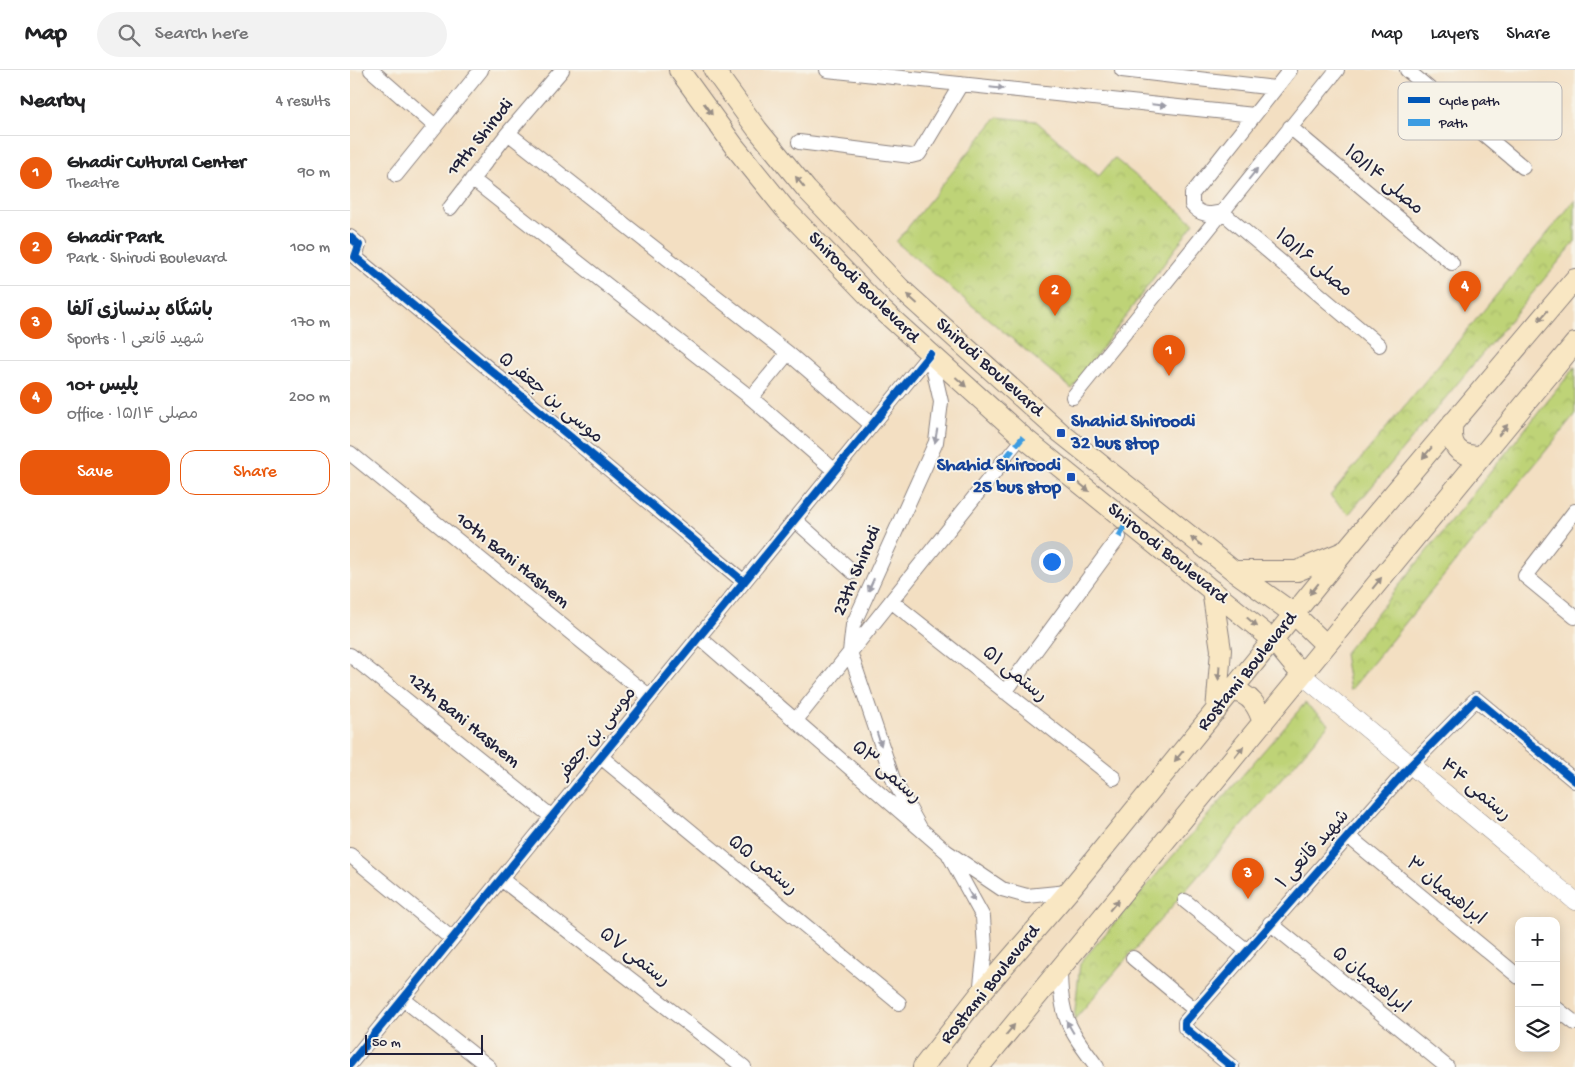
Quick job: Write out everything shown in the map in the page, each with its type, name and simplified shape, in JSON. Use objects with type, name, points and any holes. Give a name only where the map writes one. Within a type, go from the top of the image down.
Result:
[{"type":"main road","name":"Shiroodi Boulevard","points":[[679,70],[734,146],[785,209],[880,308],[1123,529],[1212,590],[1273,640],[1301,674]]},
{"type":"main road","name":"Shirudi Boulevard","points":[[714,70],[757,129],[807,190],[900,288],[1061,433],[1234,571],[1294,614],[1326,645]]},
{"type":"main road","name":"Rostami Boulevard","points":[[923,1067],[980,994],[1068,892],[1345,551],[1575,279]]},
{"type":"main road","points":[[979,1067],[1575,343]]},
{"type":"main road","points":[[1453,422],[1451,436],[1456,448],[1468,456],[1481,456]]},
{"type":"main road","points":[[1234,571],[1297,571],[1345,551]]},
{"type":"main road","points":[[1212,590],[1221,650],[1216,711]]},
{"type":"main road","points":[[1233,691],[1242,692],[1252,700],[1259,711],[1263,723]]},
{"type":"street","points":[[370,70],[436,126]]},
{"type":"street","points":[[396,175],[481,70]]},
{"type":"street","name":"19th Shirudi","points":[[450,208],[508,133],[562,70]]},
{"type":"street","points":[[827,70],[1254,115]]},
{"type":"street","points":[[1122,70],[1275,88]]},
{"type":"street","points":[[1222,212],[1208,215],[1199,213],[1192,205],[1192,194],[1290,70]]},
{"type":"street","points":[[1073,397],[1336,70]]},
{"type":"street","points":[[1407,70],[1422,82]]},
{"type":"street","points":[[800,142],[911,156],[919,154],[960,84]]},
{"type":"street","name":"مصلی ۱۵/۱۴","points":[[1290,127],[1452,264]]},
{"type":"street","points":[[508,133],[788,353],[872,425]]},
{"type":"street","points":[[1492,140],[1523,166]]},
{"type":"street","points":[[472,179],[751,398],[835,471]]},
{"type":"street","name":"مصلی ۱۵/۱۶","points":[[1222,212],[1379,345]]},
{"type":"street","name":"موسی بن جعفر ۵","points":[[350,237],[359,245],[356,258],[744,582]]},
{"type":"street","points":[[751,398],[788,353]]},
{"type":"street","name":"موسی بن جعفر","points":[[352,1057],[403,999],[930,354]]},
{"type":"street","name":"23th Shirudi","points":[[920,828],[893,779],[850,652],[853,624],[936,442],[941,402],[930,354]]},
{"type":"street","points":[[796,720],[1023,437]]},
{"type":"street","name":"10th Bani Hashem","points":[[350,454],[650,697]]},
{"type":"street","points":[[1575,511],[1525,576],[1575,617]]},
{"type":"street","points":[[794,520],[854,572]]},
{"type":"street","points":[[1005,692],[1123,529]]},
{"type":"street","name":"رستمی ۵۱","points":[[891,601],[1114,778]]},
{"type":"street","name":"رستمی ۵۳","points":[[699,637],[947,852],[1002,889],[1027,896],[1068,892]]},
{"type":"street","name":"12th Bani Hashem","points":[[350,654],[552,817]]},
{"type":"street","name":"رستمی ۴۴","points":[[1301,674],[1575,902]]},
{"type":"street","name":"شهید قانعی ۱","points":[[1232,1067],[1184,1025],[1194,1009],[1411,765],[1476,699],[1575,781]]},
{"type":"street","name":"رستمی ۵۵","points":[[601,757],[899,1003]]},
{"type":"street","name":"ابراهیمیان ۳","points":[[1348,836],[1515,974]]},
{"type":"street","points":[[947,852],[984,917],[985,949],[980,994]]},
{"type":"street","points":[[350,855],[452,939]]},
{"type":"street","name":"رستمی ۵۷","points":[[501,879],[744,1067]]},
{"type":"street","points":[[1185,901],[1246,950]]},
{"type":"street","name":"ابراهیمیان ۵","points":[[1270,923],[1447,1067]]},
{"type":"street","points":[[1133,958],[1194,1009]]},
{"type":"street","points":[[1060,969],[1060,995],[1063,1015],[1080,1044],[1097,1067]]},
{"type":"street","points":[[403,999],[490,1067]]},
{"type":"street","points":[[1560,1011],[1575,1024]]},
{"type":"green space","points":[[997,117],[1036,121],[1099,176],[1114,158],[1194,223],[1072,389],[896,242]]},
{"type":"green space","points":[[1575,200],[1575,242],[1349,514],[1330,496]]},
{"type":"green space","points":[[1575,367],[1575,415],[1350,691],[1344,654]]},
{"type":"green space","points":[[1305,703],[1329,724],[1074,1020],[1080,963]]},
{"type":"marked path","points":[[1005,459],[1023,437]]},
{"type":"marked path","points":[[1119,537],[1127,522]]},
{"type":"cycle path","points":[[350,237],[359,245],[355,257],[744,582]]},
{"type":"cycle path","points":[[350,1064],[930,354]]},
{"type":"cycle path","points":[[1232,1067],[1185,1028],[1185,1022],[1411,765],[1476,699],[1575,781]]},
{"type":"place","name":"پلیس +10","points":[[1465,312]]},
{"type":"place","name":"Ghadir Park","points":[[1055,316]]},
{"type":"place","name":"Ghadir Cultural Center","points":[[1169,376]]},
{"type":"place","name":"Shahid Shiroodi 32 bus stop","points":[[1061,433]]},
{"type":"place","name":"Shahid Shiroodi 25 bus stop","points":[[1071,477]]},
{"type":"place","name":"باشگاه بدنسازی آلفا","points":[[1248,899]]}]
